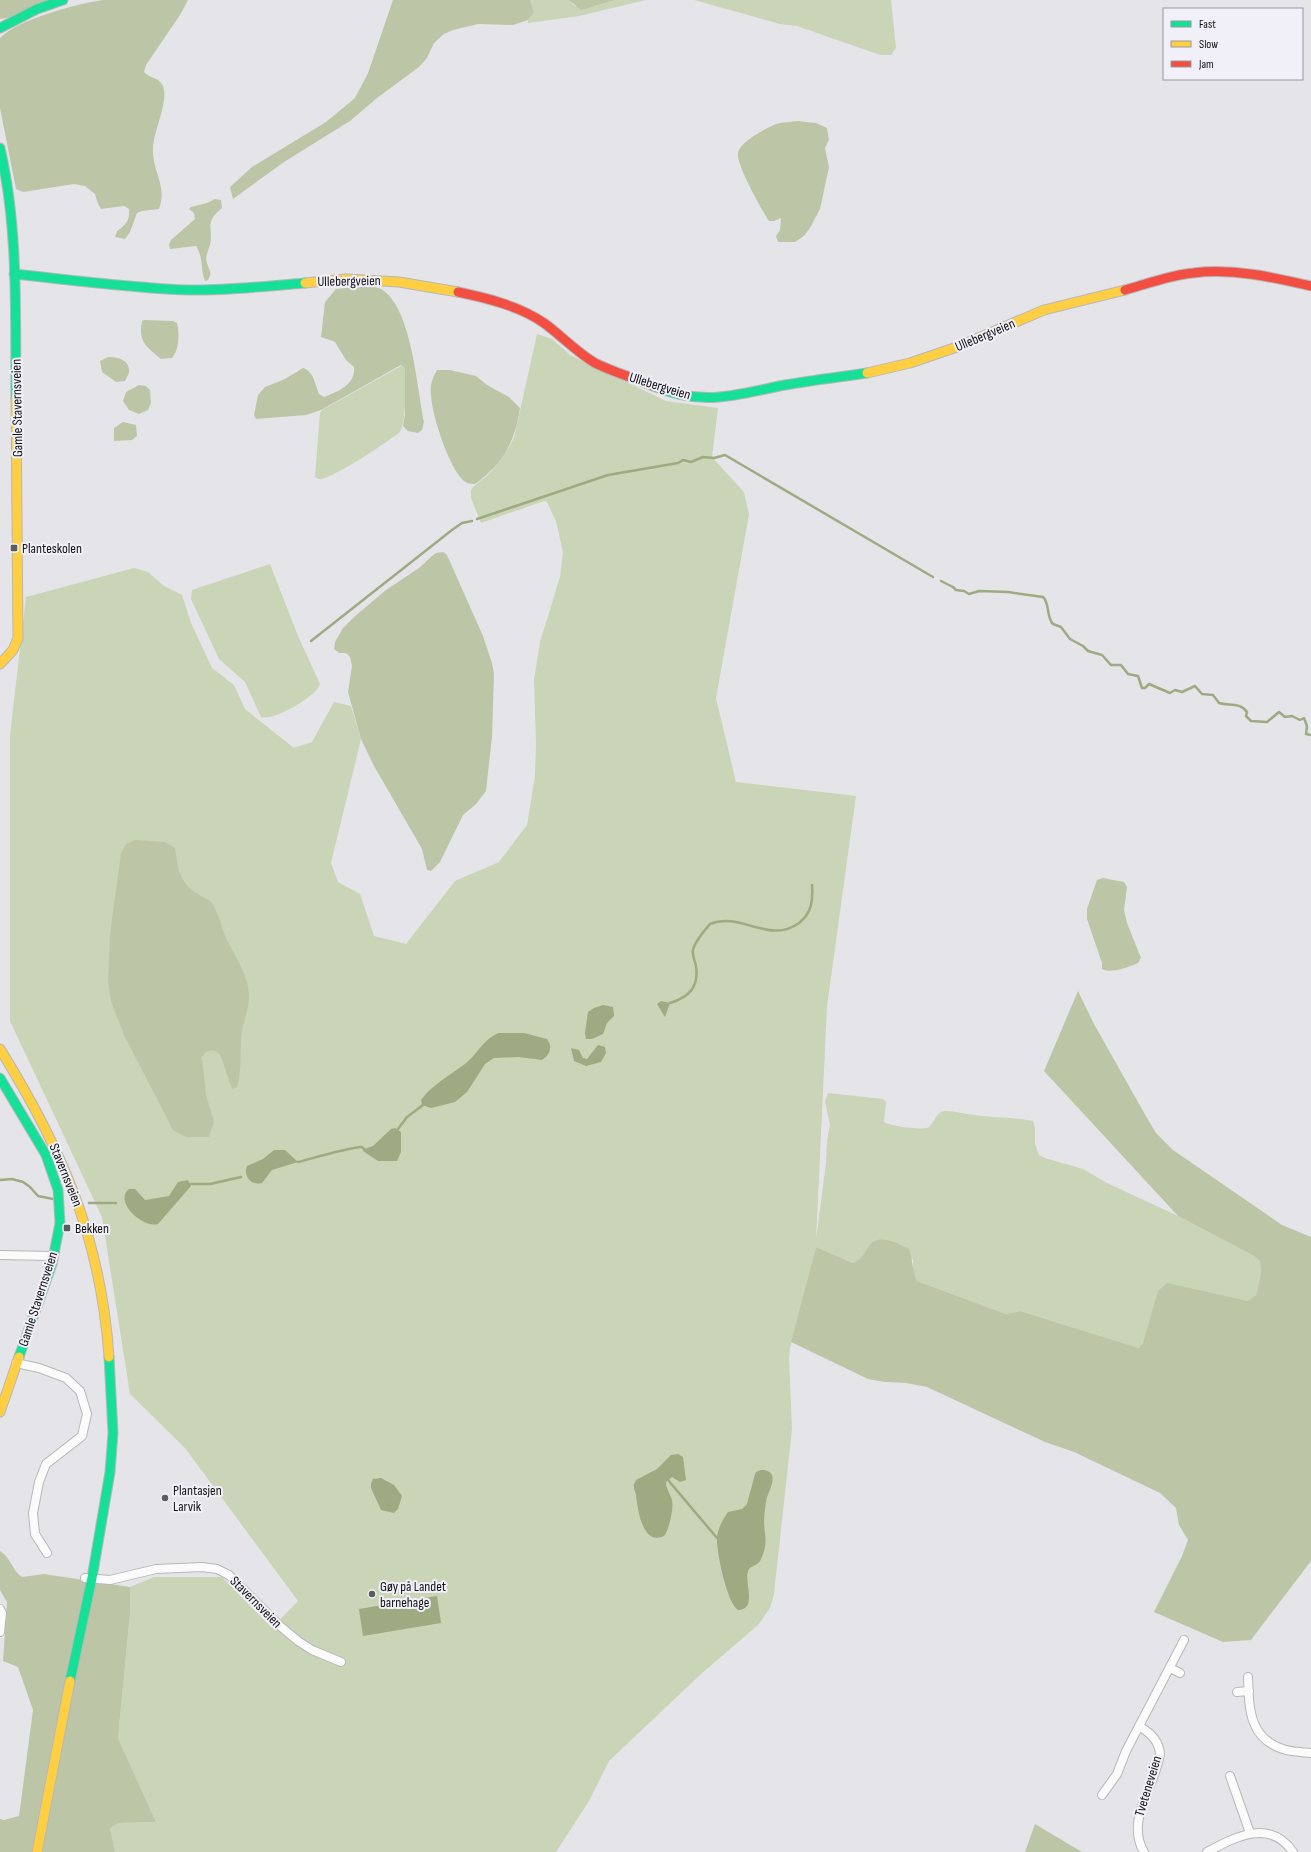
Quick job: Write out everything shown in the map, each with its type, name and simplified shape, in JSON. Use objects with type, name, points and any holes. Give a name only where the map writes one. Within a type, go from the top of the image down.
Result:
[{"type":"street","points":[[0,28],[37,9],[63,0]]},
{"type":"street","name":"Gamle Stavernsveien","points":[[0,148],[10,196],[13,220],[18,434],[18,638],[13,650],[0,664]]},
{"type":"street","name":"Ullebergveien","points":[[14,274],[133,287],[188,290],[232,289],[354,279],[399,282],[437,287],[489,299],[518,309],[544,323],[572,347],[596,362],[660,389],[684,396],[704,398],[731,397],[808,381],[878,371],[910,363],[957,347],[1044,310],[1191,273],[1211,271],[1238,273],[1311,286]]},
{"type":"street","name":"Stavernsveien","points":[[0,1049],[48,1131],[69,1176],[86,1226],[100,1280],[107,1323],[111,1371],[113,1432],[112,1454],[37,1852]]},
{"type":"street","name":"Gamle Stavernsveien","points":[[0,1078],[46,1154],[58,1190],[60,1223],[53,1256],[0,1412]]},
{"type":"street","points":[[0,1255],[53,1256]]},
{"type":"street","points":[[16,1363],[39,1368],[66,1378],[80,1391],[87,1414],[82,1436],[46,1464],[39,1482],[33,1513],[35,1534],[47,1553]]},
{"type":"street","name":"Stavernsveien","points":[[88,1578],[110,1580],[156,1570],[202,1567],[217,1569],[229,1575],[280,1626],[298,1641],[312,1650],[341,1662]]},
{"type":"street","points":[[0,1609],[2,1614],[0,1632]]},
{"type":"street","points":[[1102,1795],[1117,1774],[1126,1751],[1140,1727],[1184,1640]]},
{"type":"street","points":[[1170,1668],[1180,1673]]},
{"type":"street","points":[[1248,1677],[1251,1718],[1263,1737],[1270,1744],[1279,1748],[1311,1753]]},
{"type":"street","points":[[1237,1692],[1249,1691]]},
{"type":"street","name":"Tveteneveien","points":[[1140,1727],[1154,1738],[1160,1754],[1136,1830],[1140,1845],[1144,1852]]},
{"type":"street","points":[[1230,1776],[1250,1833]]},
{"type":"street","points":[[1207,1852],[1221,1849],[1239,1836],[1250,1833],[1271,1835],[1286,1843],[1293,1852]]},
{"type":"shaded area","points":[[0,0],[50,0],[7,18],[0,19]]},
{"type":"shaded area","points":[[103,0],[188,0],[180,15],[146,65],[144,72],[161,83],[164,93],[164,100],[155,134],[153,149],[153,157],[162,193],[159,209],[137,213],[130,232],[125,239],[115,237],[117,231],[127,222],[129,209],[124,206],[101,209],[95,194],[85,186],[74,184],[23,192],[16,189],[0,108],[0,38],[20,25],[48,13]]},
{"type":"shaded area","points":[[393,0],[530,0],[534,12],[528,20],[513,25],[478,24],[453,30],[444,34],[434,43],[427,58],[419,67],[377,98],[350,121],[284,162],[233,199],[230,187],[252,167],[326,122],[355,98],[368,73]]},
{"type":"shaded area","points":[[530,0],[569,0],[575,6],[595,6],[615,0],[646,0],[579,16],[528,23],[528,20],[534,12]]},
{"type":"shaded area","points":[[569,0],[615,0],[581,10]]},
{"type":"shaded area","points":[[694,0],[891,0],[896,48],[891,55],[880,55],[797,26],[780,24]]},
{"type":"shaded area","points":[[798,121],[816,123],[827,128],[829,140],[825,148],[829,167],[820,209],[810,228],[804,236],[795,242],[778,242],[776,236],[780,230],[781,218],[774,221],[769,221],[746,179],[738,156],[739,151],[746,141],[765,129],[784,122]]},
{"type":"shaded area","points":[[215,199],[221,200],[222,208],[216,213],[210,226],[211,239],[206,258],[210,275],[208,280],[205,281],[200,255],[196,246],[170,249],[169,245],[171,240],[195,219],[194,213],[189,209],[191,207],[207,203]]},
{"type":"shaded area","points":[[369,286],[379,288],[384,291],[393,301],[401,316],[407,333],[416,371],[424,422],[422,430],[418,433],[408,431],[403,426],[405,415],[405,372],[404,367],[401,365],[321,410],[306,415],[256,419],[254,415],[258,395],[265,387],[285,379],[303,368],[310,372],[319,394],[324,397],[335,393],[349,383],[354,373],[354,367],[346,360],[335,342],[321,337],[325,302],[336,289]]},
{"type":"shaded area","points":[[142,321],[173,321],[177,323],[178,342],[176,351],[172,358],[161,359],[144,343],[141,328]]},
{"type":"shaded area","points":[[537,334],[552,339],[570,355],[666,401],[718,408],[712,457],[744,492],[749,514],[716,698],[736,782],[856,796],[827,1006],[816,1240],[830,1125],[825,1101],[828,1093],[883,1099],[886,1102],[884,1122],[906,1128],[929,1127],[938,1114],[943,1111],[1033,1121],[1035,1128],[1035,1144],[1039,1155],[1083,1169],[1107,1183],[1178,1216],[1254,1256],[1260,1263],[1261,1273],[1256,1295],[1249,1301],[1231,1298],[1143,1343],[1139,1348],[1020,1311],[1006,1314],[917,1281],[913,1273],[913,1259],[863,1258],[853,1263],[816,1247],[790,1348],[789,1358],[792,1429],[774,1594],[770,1608],[758,1625],[701,1674],[609,1761],[589,1801],[556,1852],[115,1852],[110,1828],[119,1823],[156,1822],[118,1738],[130,1614],[130,1587],[154,1577],[222,1577],[272,1628],[298,1601],[185,1448],[130,1394],[102,1217],[10,1021],[10,735],[26,597],[134,568],[148,572],[164,586],[182,595],[191,623],[212,668],[234,685],[245,709],[294,748],[312,742],[334,702],[351,706],[361,739],[331,863],[338,882],[360,894],[374,936],[406,944],[455,881],[499,862],[527,825],[535,776],[536,743],[534,680],[540,642],[560,577],[563,552],[556,521],[547,502],[544,501],[481,523],[471,498],[471,490],[492,471],[514,438]]},
{"type":"shaded area","points":[[108,357],[120,359],[126,362],[129,373],[125,381],[116,382],[102,372],[100,361]]},
{"type":"shaded area","points":[[403,365],[405,371],[406,399],[404,419],[400,432],[346,468],[324,478],[318,479],[315,477],[320,413],[322,410]]},
{"type":"shaded area","points":[[437,370],[450,370],[476,376],[487,385],[509,397],[520,408],[515,431],[506,451],[493,468],[475,484],[464,481],[456,470],[450,460],[435,419],[432,406],[431,383]]},
{"type":"shaded area","points":[[139,385],[146,386],[150,390],[151,403],[148,410],[139,414],[129,410],[123,401],[126,392]]},
{"type":"shaded area","points":[[123,422],[136,425],[137,436],[132,440],[114,441],[114,428]]},
{"type":"shaded area","points":[[443,552],[447,555],[483,636],[492,663],[494,674],[492,737],[486,791],[476,804],[463,815],[440,862],[431,871],[427,870],[422,849],[374,766],[361,739],[348,692],[352,666],[350,657],[346,653],[339,653],[334,649],[335,642],[343,628],[354,617],[386,590],[419,568],[436,553]]},
{"type":"shaded area","points":[[270,564],[298,636],[320,684],[311,695],[294,707],[275,715],[261,717],[245,682],[219,659],[191,599],[192,590]]},
{"type":"shaded area","points":[[135,840],[165,842],[175,848],[180,874],[183,880],[192,890],[213,904],[226,938],[247,981],[249,1002],[242,1033],[239,1081],[237,1087],[232,1089],[220,1054],[213,1050],[206,1052],[201,1058],[206,1095],[214,1122],[209,1137],[186,1137],[173,1130],[124,1035],[111,1001],[108,982],[110,934],[121,853],[126,844]]},
{"type":"shaded area","points":[[1103,878],[1124,882],[1127,887],[1124,910],[1127,923],[1141,958],[1138,963],[1125,968],[1110,971],[1102,969],[1102,963],[1087,919],[1087,909],[1097,880]]},
{"type":"shaded area","points":[[1078,991],[1094,1024],[1156,1133],[1173,1150],[1282,1225],[1311,1237],[1311,1561],[1251,1640],[1223,1642],[1154,1612],[1182,1556],[1188,1540],[1179,1525],[1176,1508],[1160,1493],[1074,1452],[1045,1442],[927,1387],[868,1379],[791,1342],[816,1247],[853,1263],[862,1257],[870,1245],[878,1240],[889,1241],[909,1249],[917,1281],[1006,1314],[1020,1311],[1139,1348],[1143,1343],[1158,1291],[1167,1283],[1248,1301],[1256,1295],[1261,1273],[1260,1262],[1254,1256],[1178,1216],[1044,1071]]},
{"type":"shaded area","points":[[661,1001],[670,1003],[665,1017],[657,1004]]},
{"type":"shaded area","points":[[603,1005],[613,1007],[614,1016],[607,1023],[603,1034],[592,1039],[586,1039],[585,1033],[588,1012]]},
{"type":"shaded area","points":[[499,1033],[524,1033],[547,1039],[550,1045],[550,1051],[542,1060],[519,1057],[494,1058],[485,1064],[467,1092],[455,1102],[431,1108],[422,1105],[421,1100],[430,1090],[465,1064],[484,1043]]},
{"type":"shaded area","points":[[598,1045],[605,1047],[606,1053],[601,1062],[586,1066],[574,1061],[571,1048],[579,1050],[583,1058],[587,1059]]},
{"type":"shaded area","points":[[395,1128],[401,1132],[401,1152],[397,1161],[378,1161],[363,1151],[364,1149],[373,1146],[391,1129]]},
{"type":"shaded area","points":[[274,1150],[285,1150],[298,1162],[272,1170],[262,1183],[258,1184],[251,1182],[246,1173],[247,1166],[263,1159]]},
{"type":"shaded area","points":[[188,1180],[191,1186],[158,1224],[145,1222],[132,1213],[127,1207],[125,1194],[129,1189],[135,1189],[145,1200],[169,1196],[178,1182]]},
{"type":"shaded area","points":[[678,1454],[683,1457],[686,1480],[680,1482],[672,1477],[666,1482],[667,1489],[672,1500],[672,1513],[666,1533],[664,1536],[657,1538],[651,1536],[642,1525],[634,1484],[636,1480],[657,1469],[671,1455]]},
{"type":"shaded area","points":[[761,1470],[770,1473],[773,1478],[765,1512],[765,1545],[760,1561],[748,1571],[749,1600],[747,1605],[744,1609],[738,1610],[730,1598],[726,1588],[720,1564],[717,1544],[718,1530],[728,1512],[742,1509],[747,1504],[755,1474]]},
{"type":"shaded area","points":[[381,1478],[394,1485],[402,1496],[398,1509],[394,1513],[381,1510],[371,1488],[373,1479]]},
{"type":"shaded area","points":[[0,1551],[7,1557],[18,1574],[22,1577],[44,1574],[130,1587],[130,1614],[118,1738],[156,1822],[119,1823],[110,1828],[115,1852],[0,1852],[0,1819],[4,1820],[19,1816],[33,1710],[18,1667],[3,1661],[7,1602],[0,1590]]},
{"type":"shaded area","points":[[437,1596],[441,1623],[363,1636],[359,1609]]},
{"type":"shaded area","points":[[1035,1824],[1082,1852],[1025,1852]]},
{"type":"waterway","points":[[477,519],[608,475],[678,463],[683,460],[691,462],[703,457],[714,458],[725,455],[933,577]]},
{"type":"waterway","points":[[311,641],[452,530],[462,523],[472,521]]},
{"type":"waterway","points":[[941,581],[956,590],[964,591],[969,594],[979,591],[1008,592],[1043,597],[1047,603],[1049,618],[1053,624],[1061,627],[1070,639],[1083,646],[1088,651],[1102,655],[1111,665],[1121,665],[1128,674],[1138,676],[1142,688],[1145,688],[1149,684],[1170,693],[1175,690],[1182,692],[1195,686],[1202,694],[1213,695],[1219,703],[1241,707],[1247,712],[1246,716],[1251,721],[1267,722],[1279,712],[1285,717],[1292,716],[1300,720],[1304,718],[1307,726],[1306,734],[1311,735]]},
{"type":"waterway","points":[[670,1003],[683,998],[692,990],[697,973],[693,950],[698,940],[710,924],[721,921],[733,921],[766,930],[777,931],[788,929],[799,923],[807,915],[812,901],[812,885]]},
{"type":"waterway","points":[[398,1129],[407,1117],[423,1105]]},
{"type":"waterway","points":[[298,1162],[350,1148],[362,1147],[364,1149]]},
{"type":"waterway","points":[[191,1184],[210,1184],[241,1177]]},
{"type":"waterway","points":[[0,1180],[12,1179],[23,1182],[38,1196],[53,1199]]},
{"type":"waterway","points":[[89,1203],[116,1203]]},
{"type":"waterway","points":[[668,1480],[717,1538]]},
{"type":"traffic: fast","points":[[0,28],[37,9],[63,0]]},
{"type":"traffic: fast","points":[[0,148],[10,210],[15,273],[16,399]]},
{"type":"traffic: fast","points":[[14,274],[122,286],[187,290],[231,289],[305,283]]},
{"type":"traffic: fast","points":[[653,386],[671,392],[703,398],[734,395],[795,383],[867,373]]},
{"type":"traffic: fast","points":[[0,1078],[46,1155],[58,1190],[60,1223],[52,1264],[19,1357]]},
{"type":"traffic: fast","points":[[70,1681],[92,1578],[110,1472],[113,1433],[109,1357]]},
{"type":"traffic: slow","points":[[305,283],[346,279],[399,282],[458,292]]},
{"type":"traffic: slow","points":[[867,373],[910,363],[957,347],[1044,310],[1125,290]]},
{"type":"traffic: slow","points":[[0,664],[13,650],[18,638],[16,399]]},
{"type":"traffic: slow","points":[[0,1049],[42,1123],[60,1159],[75,1196],[97,1273],[105,1314],[109,1357]]},
{"type":"traffic: slow","points":[[0,1412],[19,1357]]},
{"type":"traffic: slow","points":[[37,1852],[70,1681]]},
{"type":"traffic: jam","points":[[1125,290],[1176,276],[1208,272],[1252,274],[1311,286]]},
{"type":"traffic: jam","points":[[458,292],[491,300],[524,312],[544,323],[595,363],[653,386]]},
{"type":"place","name":"Planteskolen","points":[[14,548]]},
{"type":"place","name":"Bekken","points":[[67,1228]]},
{"type":"place","name":"Plantasjen Larvik","points":[[165,1498]]},
{"type":"place","name":"Gøy på Landet barnehage","points":[[372,1594]]}]
